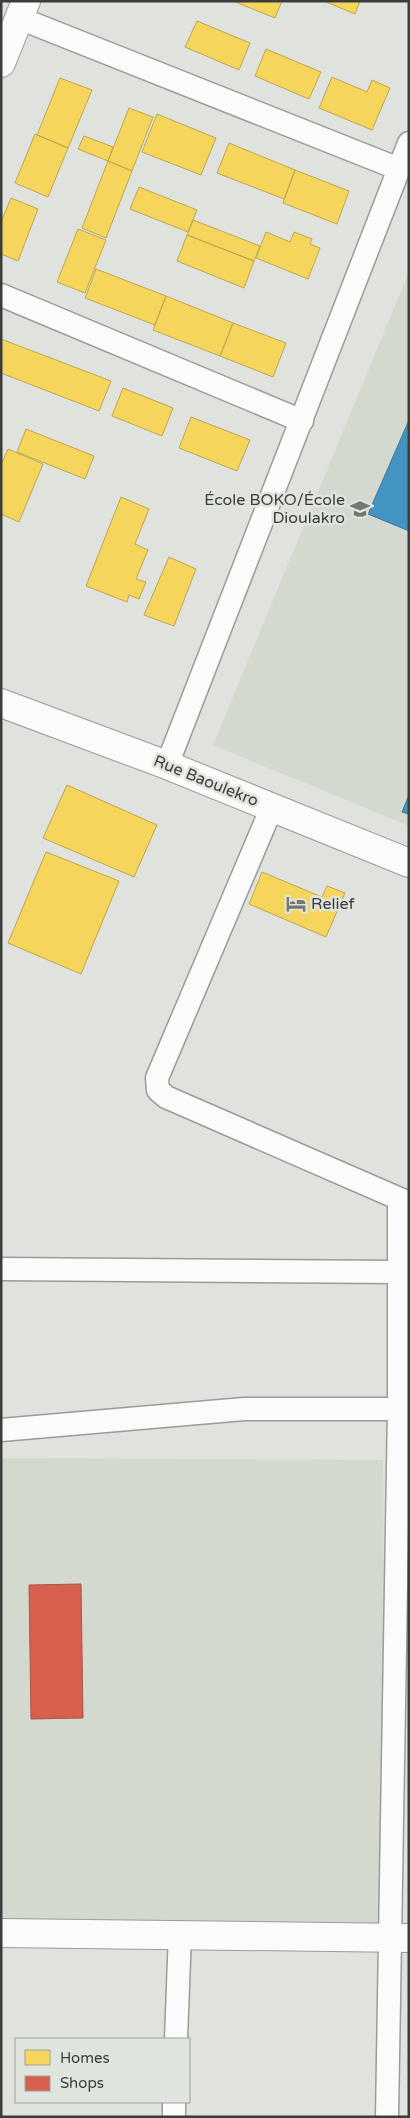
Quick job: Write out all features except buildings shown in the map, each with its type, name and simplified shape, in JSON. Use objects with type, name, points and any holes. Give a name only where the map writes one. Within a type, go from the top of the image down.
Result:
[{"type":"street","points":[[1,63],[22,9],[399,169]]},
{"type":"street","points":[[167,765],[409,143]]},
{"type":"street","points":[[1,295],[302,421]]},
{"type":"street","name":"Rue Baoulekro","points":[[1,703],[167,765],[409,863]]},
{"type":"street","points":[[272,808],[157,1078],[158,1090],[166,1097],[404,1201],[399,1272],[400,1938],[387,2117]]},
{"type":"street","points":[[1,1269],[399,1272]]},
{"type":"street","points":[[1,1430],[244,1409],[399,1409]]},
{"type":"street","points":[[1,1932],[180,1933],[400,1938]]},
{"type":"street","points":[[176,2038],[180,1933]]},
{"type":"street","points":[[174,2103],[174,2117]]},
{"type":"shaded area","name":"École BOKO/École Dioulakro","points":[[409,272],[409,826],[213,745]]},
{"type":"shaded area","points":[[1,1458],[383,1460],[386,1927],[1,1922]]},
{"type":"place","name":"École BOKO/École Dioulakro","points":[[360,509]]},
{"type":"place","name":"Relief","points":[[296,904]]}]
